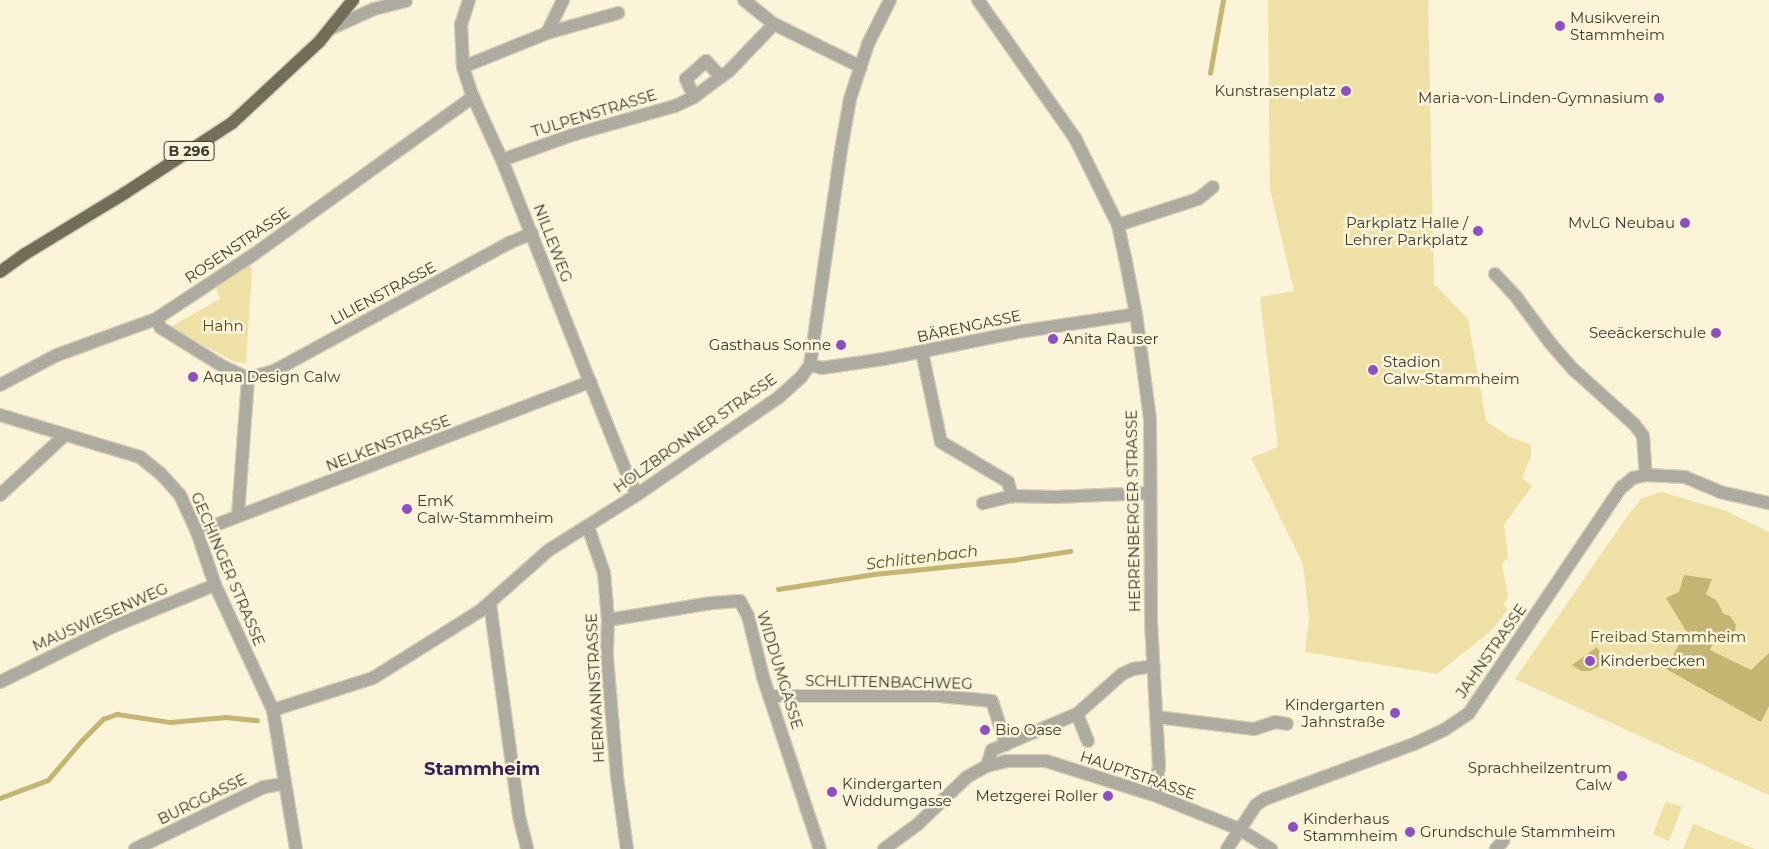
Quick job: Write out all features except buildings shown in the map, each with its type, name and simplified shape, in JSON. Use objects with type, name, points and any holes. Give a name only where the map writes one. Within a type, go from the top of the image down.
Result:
[{"type":"main road","name":"B 296","points":[[0,272],[25,254],[125,193],[232,123],[332,28],[353,0]]},
{"type":"street","points":[[332,28],[374,9],[406,0]]},
{"type":"street","name":"NILLEWEG","points":[[469,0],[461,24],[463,67],[472,97],[502,160],[631,484],[638,494]]},
{"type":"street","points":[[547,33],[563,0]]},
{"type":"street","points":[[744,0],[774,24],[860,67]]},
{"type":"street","points":[[810,366],[850,99],[868,44],[890,0]]},
{"type":"street","name":"HERRENBERGER STRASSE","points":[[978,0],[1075,138],[1118,224],[1136,314],[1150,419],[1154,666],[1159,767],[1154,795]]},
{"type":"street","points":[[463,67],[547,33],[618,12]]},
{"type":"street","name":"TULPENSTRASSE","points":[[502,160],[572,134],[675,106],[694,97],[721,77],[774,24]]},
{"type":"street","points":[[694,97],[686,79],[706,61],[721,77]]},
{"type":"street","name":"ROSENSTRASSE","points":[[0,385],[57,355],[156,318],[253,256],[472,97]]},
{"type":"street","points":[[1118,224],[1198,199],[1213,187]]},
{"type":"street","name":"LILIENSTRASSE","points":[[248,378],[274,371],[532,233]]},
{"type":"street","points":[[1495,274],[1517,298],[1551,344],[1568,363],[1634,424],[1643,436],[1646,475]]},
{"type":"street","name":"BÄRENGASSE","points":[[810,366],[822,368],[922,352],[1024,331],[1136,314]]},
{"type":"street","points":[[156,318],[161,328],[224,367],[248,378],[238,515]]},
{"type":"street","points":[[922,352],[941,442],[1008,482],[1012,496]]},
{"type":"street","name":"HOLZBRONNER STRASSE","points":[[273,710],[373,678],[490,604],[549,550],[638,494],[779,397],[810,366]]},
{"type":"street","name":"NELKENSTRASSE","points":[[197,532],[590,382]]},
{"type":"street","name":"GECHINGER STRASSE","points":[[0,415],[65,435],[106,445],[140,457],[161,474],[180,494],[197,532],[215,585],[273,710],[296,849]]},
{"type":"street","points":[[0,495],[65,435]]},
{"type":"street","name":"JAHNSTRASSE","points":[[1227,849],[1256,805],[1265,799],[1414,744],[1444,730],[1468,712],[1621,488],[1633,478],[1646,475],[1685,478],[1720,492],[1769,503]]},
{"type":"street","points":[[983,503],[1012,496],[1054,497],[1150,493]]},
{"type":"street","name":"HERMANNSTRASSE","points":[[588,526],[604,573],[608,620],[607,657],[617,777],[627,849]]},
{"type":"street","name":"MAUSWIESENWEG","points":[[0,682],[112,627],[215,585]]},
{"type":"street","name":"WIDDUMGASSE","points":[[608,620],[740,600],[748,616],[763,677],[820,849]]},
{"type":"street","points":[[490,604],[519,816],[527,849]]},
{"type":"street","name":"HAUPTSTRASSE","points":[[987,766],[992,750],[1077,714],[1122,674],[1133,669],[1154,666]]},
{"type":"street","name":"SCHLITTENBACHWEG","points":[[770,696],[940,696],[992,701],[1006,745]]},
{"type":"street","name":"HAUPTSTRASSE","points":[[1077,714],[1088,741]]},
{"type":"street","points":[[1156,717],[1254,729],[1275,722],[1287,724]]},
{"type":"street","name":"HAUPTSTRASSE","points":[[884,849],[918,824],[967,777],[987,766],[1007,760],[1046,761],[1154,795],[1239,829],[1271,849]]},
{"type":"street","name":"BURGGASSE","points":[[135,849],[264,787],[284,784]]},
{"type":"green space","name":"Stadion Calw-Stammheim","points":[[1268,0],[1428,0],[1434,284],[1468,319],[1486,421],[1510,437],[1531,445],[1531,456],[1522,478],[1532,486],[1504,525],[1508,557],[1502,564],[1508,597],[1503,605],[1508,609],[1493,629],[1437,674],[1305,652],[1309,617],[1303,564],[1251,458],[1278,447],[1260,297],[1294,291],[1270,189]]},
{"type":"green space","name":"Hahn","points":[[250,265],[252,269],[246,363],[235,362],[170,327],[220,299],[216,288]]},
{"type":"green space","name":"Freibad Stammheim","points":[[1662,492],[1726,511],[1769,532],[1769,795],[1515,679],[1626,518],[1642,498]]},
{"type":"green space","points":[[1666,801],[1682,807],[1669,841],[1653,834]]},
{"type":"green space","points":[[1694,824],[1755,849],[1683,849]]},
{"type":"shaded area","points":[[1684,575],[1712,579],[1706,594],[1716,600],[1724,614],[1730,616],[1736,625],[1735,632],[1730,637],[1716,637],[1710,650],[1751,670],[1769,653],[1769,706],[1761,722],[1666,669],[1686,631],[1666,598],[1679,592]]},
{"type":"shaded area","name":"Kinderbecken","points":[[1597,647],[1602,656],[1600,666],[1590,671],[1581,671],[1572,665]]},
{"type":"waterway","points":[[1210,73],[1223,0]]},
{"type":"waterway","name":"Schlittenbach","points":[[778,589],[874,574],[1013,560],[1070,551]]},
{"type":"waterway","name":"Schlittenbach","points":[[0,798],[48,780],[82,740],[103,719],[117,714],[170,722],[226,717],[257,720]]},
{"type":"place","name":"Musikverein Stammheim","points":[[1560,26]]},
{"type":"place","name":"Kunstrasenplatz","points":[[1346,91]]},
{"type":"place","name":"Maria-von-Linden-Gymnasium","points":[[1659,98]]},
{"type":"place","name":"MvLG Neubau","points":[[1685,223]]},
{"type":"place","name":"Parkplatz Halle / Lehrer Parkplatz","points":[[1478,231]]},
{"type":"place","name":"Seeäckerschule","points":[[1716,333]]},
{"type":"place","name":"Anita Rauser","points":[[1053,339]]},
{"type":"place","name":"Gasthaus Sonne","points":[[841,345]]},
{"type":"place","name":"Stadion Calw-Stammheim","points":[[1373,370]]},
{"type":"place","name":"Aqua Design Calw","points":[[193,377]]},
{"type":"place","name":"EmK Calw-Stammheim","points":[[407,509]]},
{"type":"place","name":"Kinderbecken","points":[[1590,661]]},
{"type":"place","name":"Kindergarten Jahnstraße","points":[[1395,713]]},
{"type":"place","name":"Bio Oase","points":[[985,730]]},
{"type":"place","name":"Sprachheilzentrum Calw","points":[[1622,776]]},
{"type":"place","name":"Kindergarten Widdumgasse","points":[[832,792]]},
{"type":"place","name":"Metzgerei Roller","points":[[1108,796]]},
{"type":"place","name":"Kinderhaus Stammheim","points":[[1293,827]]},
{"type":"place","name":"Grundschule Stammheim","points":[[1410,832]]},
{"type":"district","name":"Stammheim","points":[[482,769]]}]
